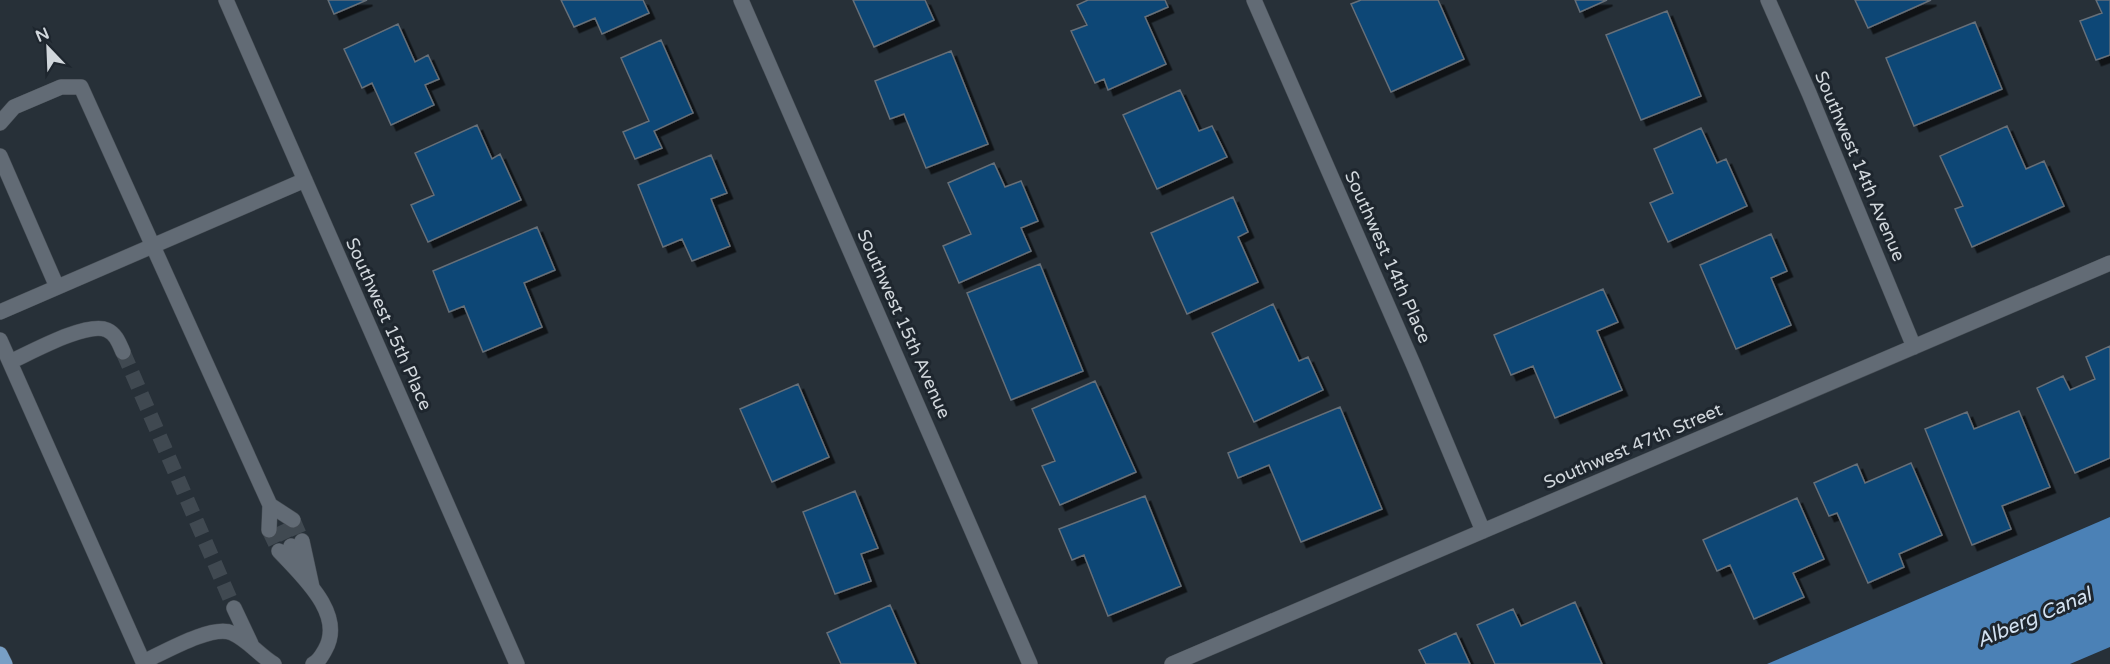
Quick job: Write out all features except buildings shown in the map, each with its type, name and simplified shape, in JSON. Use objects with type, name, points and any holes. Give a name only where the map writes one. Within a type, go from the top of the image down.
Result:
[{"type":"main road","points":[[0,654],[4,664]]},
{"type":"street","name":"Southwest 15th Place","points":[[226,0],[517,664]]},
{"type":"street","name":"Southwest 15th Avenue","points":[[741,0],[1030,664]]},
{"type":"street","name":"Southwest 14th Place","points":[[1254,0],[1414,366],[1483,531]]},
{"type":"street","name":"Southwest 14th Avenue","points":[[1768,0],[1809,93],[1914,348]]},
{"type":"street","points":[[0,123],[14,107],[61,87],[81,87],[281,525]]},
{"type":"street","points":[[0,156],[57,287]]},
{"type":"street","points":[[0,312],[305,180]]},
{"type":"street","name":"Southwest 47th Street","points":[[1172,664],[2110,263]]},
{"type":"street","points":[[10,362],[92,328],[106,329],[117,338],[123,352]]},
{"type":"street","points":[[0,339],[144,663],[208,633],[230,631],[251,644],[263,657],[274,664]]},
{"type":"street","points":[[312,587],[291,546],[327,614],[330,630],[327,646],[318,662],[312,664]]},
{"type":"street","points":[[234,608],[251,644]]},
{"type":"water","name":"Alberg Canal","points":[[2110,517],[2110,647],[2070,664],[1767,664]]},
{"type":"tunnel","points":[[123,352],[234,608]]},
{"type":"tunnel","points":[[293,520],[302,541]]},
{"type":"tunnel","points":[[281,525],[291,546]]},
{"type":"tunnel","points":[[269,530],[279,551]]}]
